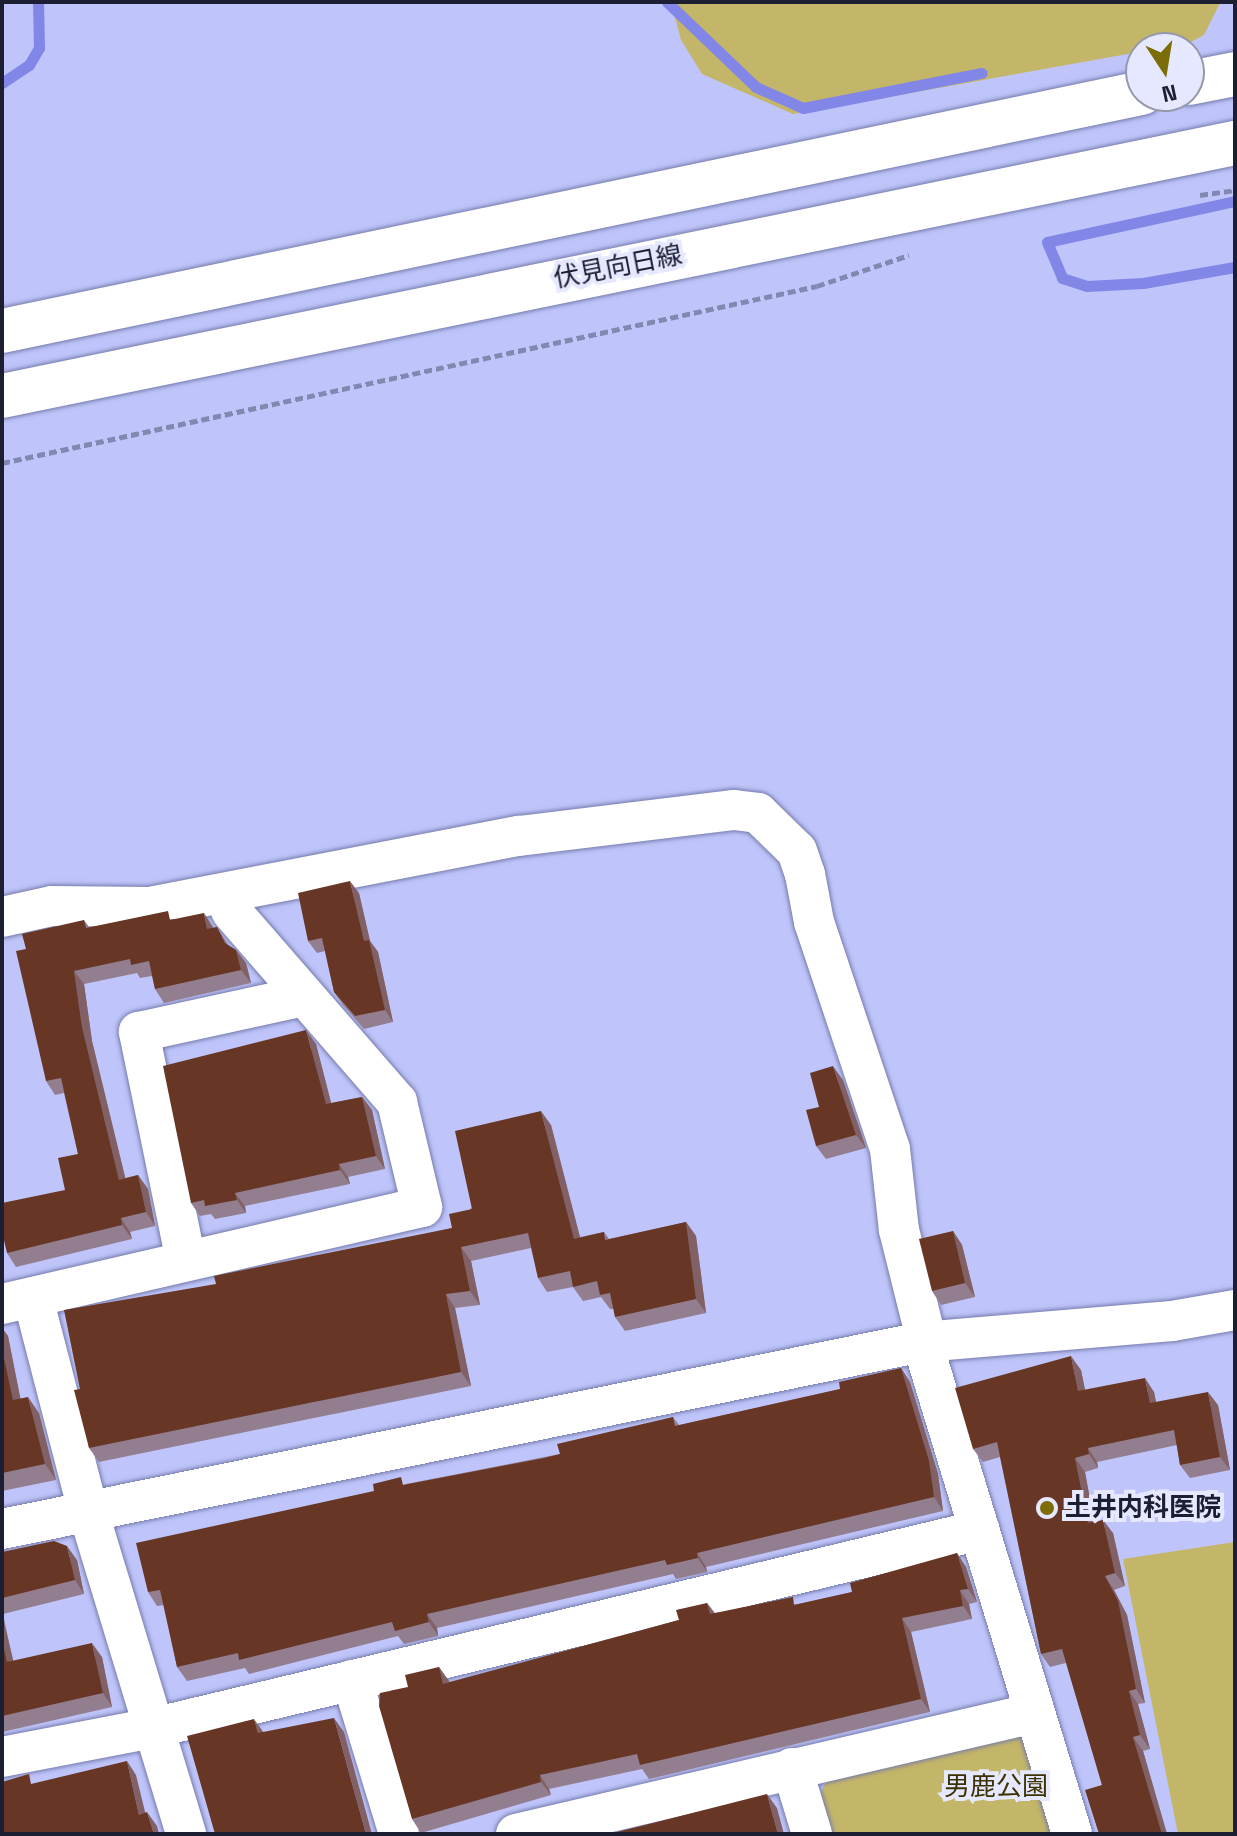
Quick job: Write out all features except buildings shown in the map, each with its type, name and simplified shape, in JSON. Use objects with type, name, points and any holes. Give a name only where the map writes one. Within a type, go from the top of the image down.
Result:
[{"type":"street","points":[[1205,80],[1235,74]]},
{"type":"street","points":[[2,331],[1125,96]]},
{"type":"street","name":"伏見向日線","points":[[2,396],[1235,143]]},
{"type":"street","points":[[2,917],[52,906],[149,907],[519,836],[734,810],[758,813],[797,851],[805,874],[814,922],[890,1149],[899,1230],[924,1342],[1072,1834]]},
{"type":"street","points":[[186,1834],[88,1511],[18,1301],[422,1207],[397,1102],[231,911]]},
{"type":"street","points":[[186,1261],[139,1032],[304,996]]},
{"type":"street","points":[[2,1529],[924,1342],[1172,1321],[1235,1310]]},
{"type":"street","points":[[2,1757],[153,1728],[980,1530]]},
{"type":"street","points":[[352,1680],[399,1834]]},
{"type":"street","points":[[516,1834],[1034,1713]]},
{"type":"street","points":[[792,1768],[812,1834]]},
{"type":"path","points":[[1194,196],[1235,190]]},
{"type":"path","points":[[2,463],[817,286],[914,253]]},
{"type":"green space","points":[[671,2],[1220,3],[1205,33],[1125,32],[1125,54],[793,114],[702,74],[681,40]]},
{"type":"green space","points":[[1235,1542],[1235,1834],[1178,1834],[1123,1559]]},
{"type":"green space","name":"男鹿公園","points":[[1021,1732],[1060,1834],[832,1834],[820,1796],[826,1781]]},
{"type":"waterway","points":[[2,83],[29,65],[39,48],[38,2]]},
{"type":"waterway","points":[[667,2],[756,87],[803,108],[982,73]]},
{"type":"waterway","points":[[1235,201],[1047,242],[1062,278],[1087,286],[1143,283],[1235,267]]},
{"type":"place","name":"土井内科医院","points":[[1047,1508]]}]
